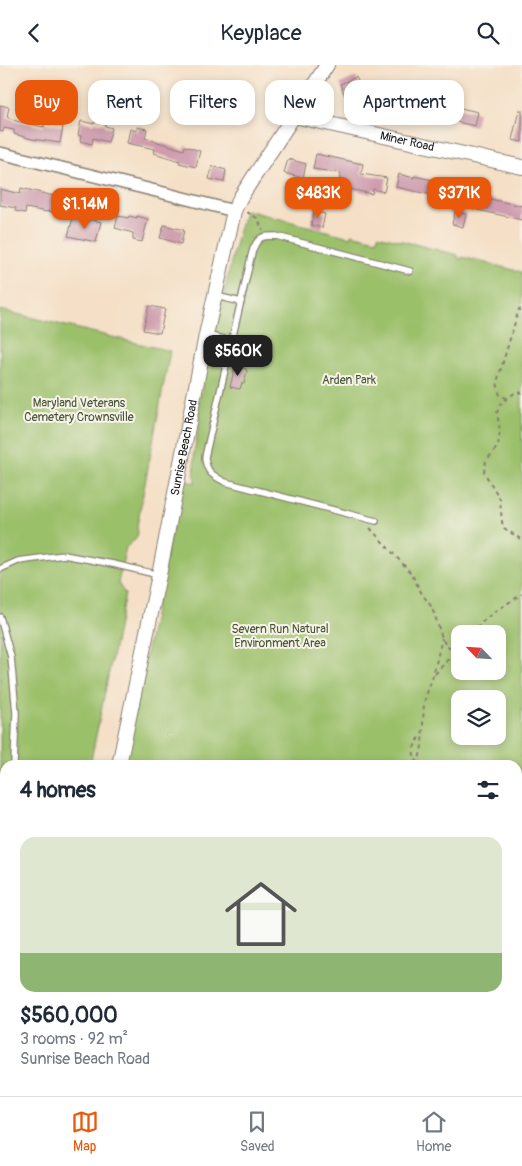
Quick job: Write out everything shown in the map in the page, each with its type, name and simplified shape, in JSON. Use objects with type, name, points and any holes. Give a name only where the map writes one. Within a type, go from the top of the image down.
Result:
[{"type":"street","name":"Sunrise Beach Road","points":[[317,80],[327,65]]},
{"type":"street","name":"Sunrise Beach Road","points":[[121,760],[206,335],[234,211],[240,198],[288,125]]},
{"type":"street","name":"Miner Road","points":[[334,125],[522,167]]},
{"type":"street","points":[[0,153],[160,191],[234,211]]},
{"type":"lane","points":[[376,521],[225,482],[214,477],[206,468],[205,457],[241,302],[258,240],[264,237],[276,236],[410,271]]},
{"type":"lane","points":[[216,295],[241,302]]},
{"type":"lane","points":[[206,335],[232,341]]},
{"type":"lane","points":[[0,569],[18,561],[64,555],[159,575]]},
{"type":"lane","points":[[0,617],[11,657],[16,713],[14,760]]},
{"type":"path","points":[[234,211],[241,209],[253,214],[257,218],[264,237]]},
{"type":"path","points":[[507,399],[500,397],[498,383],[519,309],[522,311]]},
{"type":"path","points":[[522,393],[516,393],[500,404],[497,413],[500,431],[498,446],[486,461],[484,472],[500,499],[504,528],[522,539]]},
{"type":"path","points":[[360,517],[411,573],[433,611],[446,646],[451,649]]},
{"type":"path","points":[[478,625],[492,613],[522,594]]},
{"type":"path","points":[[419,760],[422,746],[424,703],[442,638]]},
{"type":"path","points":[[433,676],[451,656]]},
{"type":"path","points":[[416,760],[413,751],[423,732]]},
{"type":"green space","name":"Severn Run Natural Environment Area","points":[[246,210],[350,237],[351,234],[377,240],[378,235],[458,255],[458,258],[461,259],[462,257],[522,272],[522,760],[124,760],[182,480],[195,483],[194,452],[200,419],[195,417],[238,233]]},
{"type":"green space","name":"Maryland Veterans Cemetery Crownsville","points":[[0,310],[170,351],[137,526],[138,533],[136,539],[126,547],[118,583],[125,594],[91,760],[0,760]]},
{"type":"building","points":[[344,82],[344,94],[340,84]]},
{"type":"building","points":[[0,105],[9,107],[7,117],[15,121],[15,125],[44,127],[44,125],[54,125],[63,127],[60,143],[32,139],[14,134],[14,130],[4,128],[3,132],[0,131]]},
{"type":"building","points":[[464,109],[478,112],[475,126],[464,124]]},
{"type":"building","points":[[519,110],[522,110],[522,142],[512,140]]},
{"type":"building","points":[[81,121],[88,123],[88,125],[105,125],[112,128],[108,142],[93,138],[92,144],[80,141],[81,136],[78,135]]},
{"type":"building","points":[[137,127],[147,129],[145,138],[184,150],[185,146],[200,151],[196,167],[179,163],[180,161],[154,153],[155,149],[127,143],[130,129],[137,131]]},
{"type":"building","points":[[316,154],[363,164],[361,174],[387,178],[384,192],[373,189],[372,194],[345,188],[344,182],[339,182],[341,173],[313,169]]},
{"type":"building","points":[[288,159],[306,164],[303,178],[284,173]]},
{"type":"building","points":[[212,166],[226,170],[224,182],[209,179]]},
{"type":"building","points":[[399,174],[414,178],[414,176],[442,181],[462,187],[458,205],[431,198],[432,195],[396,187]]},
{"type":"building","points":[[21,188],[62,198],[61,203],[66,203],[63,214],[26,208],[25,213],[15,211],[16,208],[0,205],[0,189],[20,194]]},
{"type":"building","points":[[476,196],[522,206],[522,220],[473,209]]},
{"type":"building","points":[[314,211],[325,214],[322,228],[311,225]]},
{"type":"building","points":[[455,212],[466,214],[463,227],[452,224]]},
{"type":"building","points":[[118,216],[137,218],[137,216],[148,219],[142,242],[133,240],[133,233],[115,228]]},
{"type":"building","points":[[73,218],[101,222],[96,242],[68,236]]},
{"type":"building","points":[[164,225],[184,230],[181,244],[160,238]]},
{"type":"building","points":[[149,306],[165,309],[160,333],[143,330]]},
{"type":"building","points":[[235,366],[247,370],[244,384],[242,383],[240,389],[230,387]]},
{"type":"park label","name":"Arden Park","points":[[349,380]]}]
